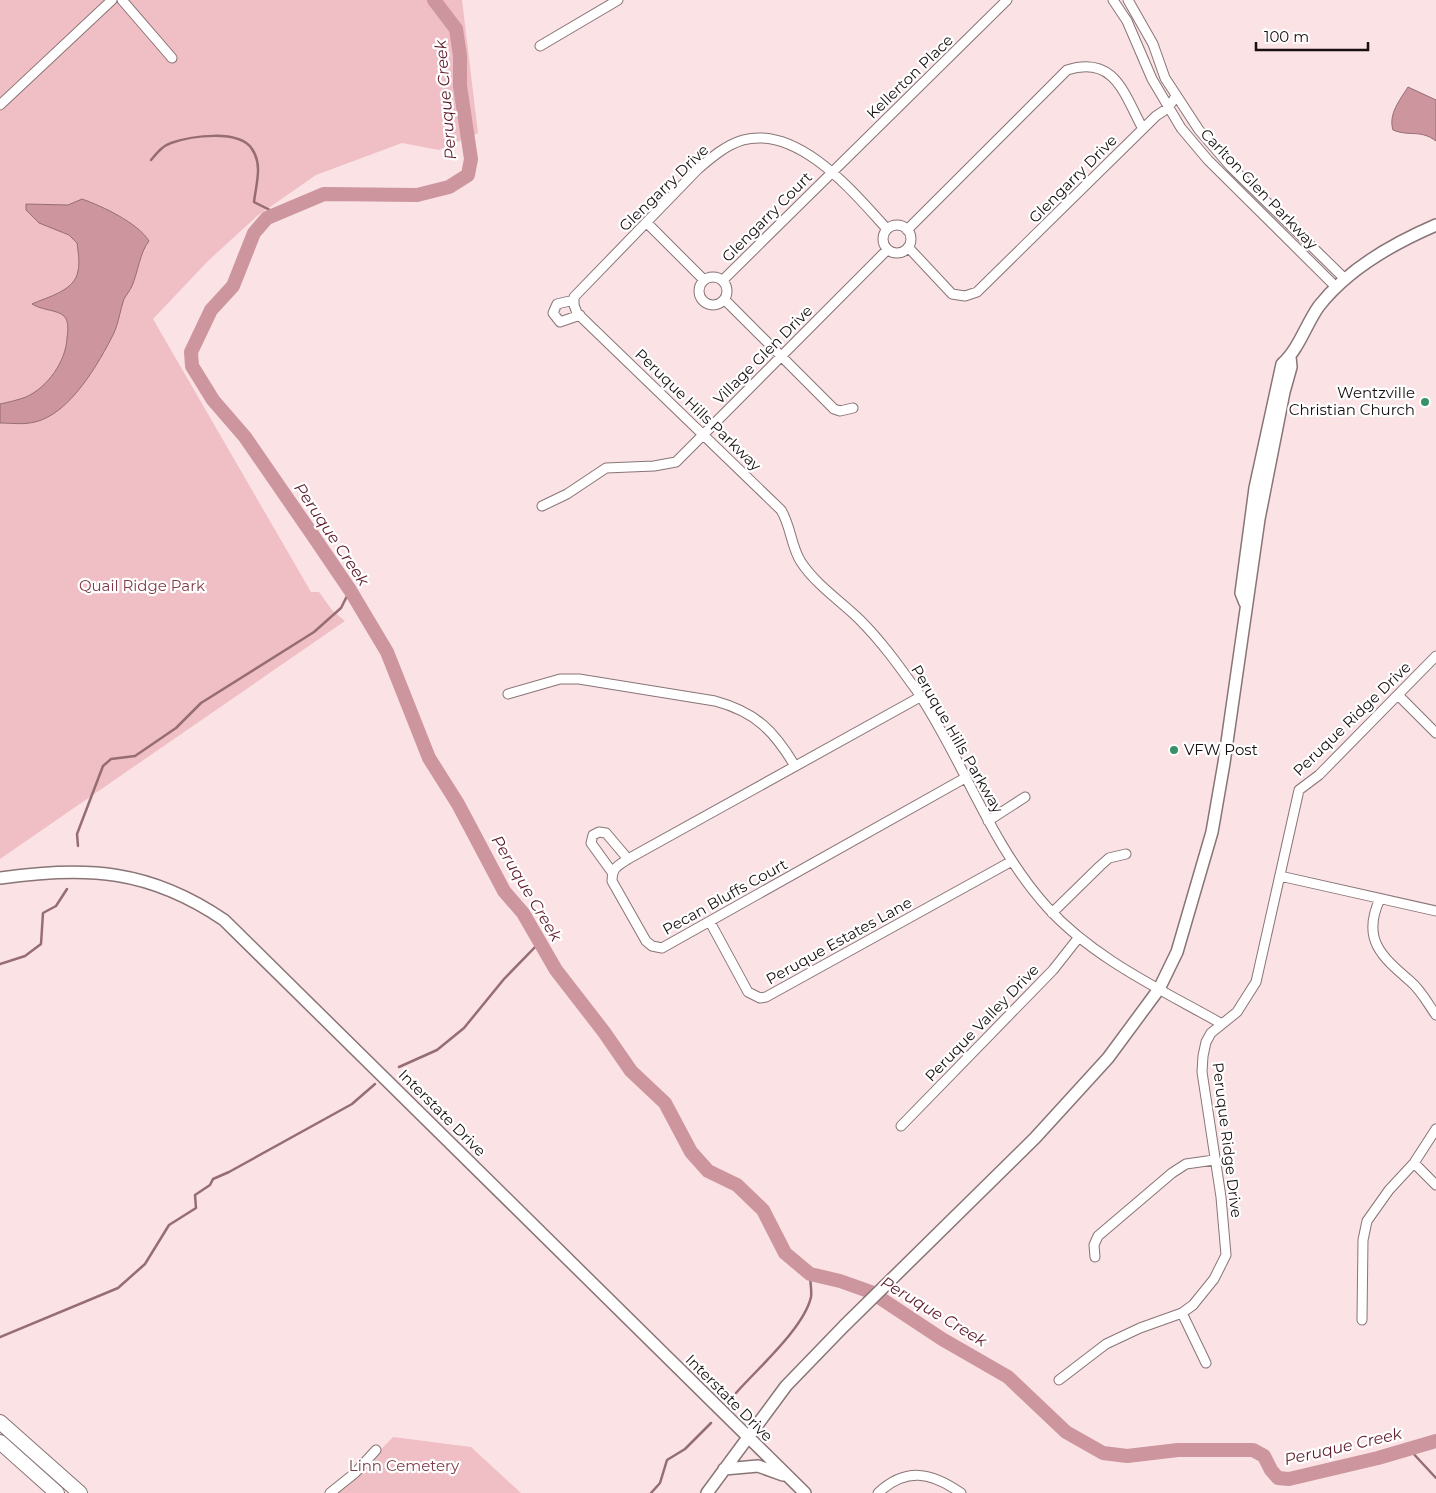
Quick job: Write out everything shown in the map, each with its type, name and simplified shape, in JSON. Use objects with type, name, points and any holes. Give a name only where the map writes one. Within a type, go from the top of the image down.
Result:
[{"type":"highway","points":[[0,1422],[80,1493]]},
{"type":"highway","points":[[0,1442],[57,1493]]},
{"type":"main road","points":[[707,1493],[776,1396],[1080,1091],[1127,1035],[1160,989],[1177,952],[1212,832],[1224,763],[1245,603],[1249,595],[1264,491],[1291,367],[1290,357],[1320,305],[1341,283],[1392,246],[1436,225]]},
{"type":"main road","name":"Interstate Drive","points":[[0,878],[34,873],[76,872],[132,877],[178,893],[224,920],[805,1493]]},
{"type":"main road","points":[[724,1469],[758,1466],[788,1477]]},
{"type":"street","points":[[0,105],[112,0]]},
{"type":"street","points":[[122,0],[172,58]]},
{"type":"street","points":[[540,46],[618,0]]},
{"type":"street","name":"Kellerton Place","points":[[832,173],[1007,0]]},
{"type":"street","name":"Carlton Glen Parkway","points":[[1112,0],[1131,27],[1152,79],[1168,108],[1208,160],[1341,283]]},
{"type":"street","name":"Carlton Glen Parkway","points":[[1128,0],[1153,44],[1165,78],[1208,141],[1341,283]]},
{"type":"street","points":[[907,230],[1067,70],[1081,65],[1099,67],[1107,71],[1118,84],[1143,129]]},
{"type":"street","name":"Glengarry Drive","points":[[908,248],[952,294],[964,296],[977,292],[1143,129],[1168,108],[1176,96]]},
{"type":"street","name":"Glengarry Drive","points":[[574,303],[574,297],[698,168],[716,154],[744,140],[766,139],[791,144],[809,154],[832,173],[887,229]]},
{"type":"street","name":"Glengarry Court","points":[[723,280],[832,173]]},
{"type":"street","points":[[647,223],[704,280],[699,288],[700,297],[707,304],[716,305],[725,300],[834,409],[840,411],[853,408]]},
{"type":"street","points":[[901,226],[907,230],[910,236],[908,248],[902,252],[894,253],[887,250],[883,243],[883,235],[887,229],[901,226]]},
{"type":"street","name":"Village Glen Drive","points":[[542,506],[568,494],[606,468],[654,466],[676,462],[887,250]]},
{"type":"street","name":"Glengarry Court","points":[[704,280],[710,277],[723,280],[727,286],[725,300]]},
{"type":"street","points":[[574,303],[557,304],[553,312],[560,322],[580,315]]},
{"type":"street","name":"Peruque Hills Parkway","points":[[574,303],[580,315],[781,510],[787,520],[801,562],[891,654],[920,697],[1012,861],[1052,913],[1079,937],[1118,965],[1222,1024]]},
{"type":"street","name":"Peruque Ridge Drive","points":[[1059,1380],[1106,1344],[1140,1328],[1182,1314],[1203,1295],[1214,1279],[1226,1255],[1221,1197],[1202,1072],[1206,1042],[1222,1024],[1237,1012],[1256,982],[1299,790],[1319,775],[1436,656]]},
{"type":"street","points":[[508,694],[560,679],[579,678],[737,706],[757,719],[780,741],[795,766]]},
{"type":"street","points":[[1398,695],[1436,732]]},
{"type":"street","points":[[612,872],[616,866],[628,859],[920,697]]},
{"type":"street","name":"Pecan Bluffs Court","points":[[628,859],[606,833],[599,832],[594,835],[591,842],[612,872],[612,881],[646,941],[652,946],[662,948],[965,778]]},
{"type":"street","points":[[988,821],[1025,798]]},
{"type":"street","points":[[1052,913],[1110,858],[1126,854]]},
{"type":"street","name":"Peruque Estates Lane","points":[[710,922],[748,992],[760,998],[766,998],[1012,861]]},
{"type":"street","points":[[1280,876],[1436,911]]},
{"type":"street","points":[[1380,899],[1375,909],[1373,928],[1382,957],[1410,982],[1436,1015]]},
{"type":"street","name":"Peruque Valley Drive","points":[[901,1126],[1053,970],[1079,937]]},
{"type":"street","points":[[1362,1320],[1364,1240],[1367,1221],[1389,1190],[1414,1163],[1436,1129]]},
{"type":"street","points":[[1095,1257],[1094,1244],[1098,1236],[1165,1178],[1186,1164],[1214,1160]]},
{"type":"street","points":[[1414,1163],[1436,1185]]},
{"type":"street","points":[[1182,1314],[1206,1363]]},
{"type":"street","points":[[330,1493],[355,1473],[376,1450]]},
{"type":"street","points":[[878,1493],[897,1479],[916,1475],[939,1479],[961,1493]]},
{"type":"green space","name":"Quail Ridge Park","points":[[0,0],[462,0],[478,133],[439,150],[402,143],[316,175],[257,216],[208,261],[153,319],[311,592],[319,592],[332,610],[345,621],[0,859]]},
{"type":"green space","name":"Linn Cemetery","points":[[393,1437],[471,1447],[521,1493],[335,1493],[350,1481]]},
{"type":"shaded area","points":[[1408,87],[1436,100],[1436,141],[1425,135],[1393,130],[1393,113]]},
{"type":"shaded area","points":[[82,199],[128,222],[144,234],[149,241],[143,251],[132,286],[124,299],[114,333],[82,386],[60,409],[48,417],[31,423],[0,423],[0,404],[34,393],[42,387],[59,364],[66,347],[68,329],[66,318],[58,312],[32,304],[52,296],[72,284],[79,268],[77,243],[69,235],[39,223],[26,210],[26,204],[68,205]]},
{"type":"waterway","name":"Peruque Creek","points":[[434,0],[456,29],[460,56],[460,86],[471,159],[468,175],[449,187],[417,195],[324,194],[267,218],[254,233],[233,286],[211,310],[191,352],[192,366],[213,400],[245,437],[350,590],[387,652],[429,758],[458,804],[504,891],[523,913],[556,970],[604,1032],[631,1071],[665,1103],[691,1152],[708,1171],[737,1185],[763,1210],[785,1253],[810,1274],[840,1281],[871,1292],[942,1339],[1008,1377],[1066,1432],[1103,1453],[1127,1456],[1178,1450],[1253,1450],[1264,1456],[1271,1470],[1278,1478],[1289,1479],[1378,1458],[1436,1441]]},
{"type":"waterway","points":[[151,160],[165,146],[180,140],[214,136],[226,136],[237,139],[246,143],[252,149],[257,162],[258,175],[254,202],[276,213]]},
{"type":"waterway","points":[[78,846],[77,834],[103,766],[111,759],[135,756],[176,728],[201,703],[314,632],[341,608],[350,590]]},
{"type":"waterway","points":[[0,964],[25,956],[41,944],[43,913],[56,906],[67,889]]},
{"type":"waterway","points":[[399,1067],[437,1050],[464,1028],[504,979],[540,942]]},
{"type":"waterway","points":[[0,1337],[118,1288],[145,1264],[169,1225],[196,1208],[195,1195],[210,1185],[213,1179],[352,1104],[375,1084]]},
{"type":"waterway","points":[[736,1393],[779,1348],[799,1322],[807,1309],[811,1297],[810,1274]]},
{"type":"waterway","points":[[651,1493],[660,1483],[667,1460],[685,1449],[711,1423]]},
{"type":"waterway","points":[[1410,1450],[1436,1478]]},
{"type":"place","name":"Wentzville Christian Church","points":[[1425,402]]},
{"type":"place","name":"VFW Post","points":[[1174,750]]}]
